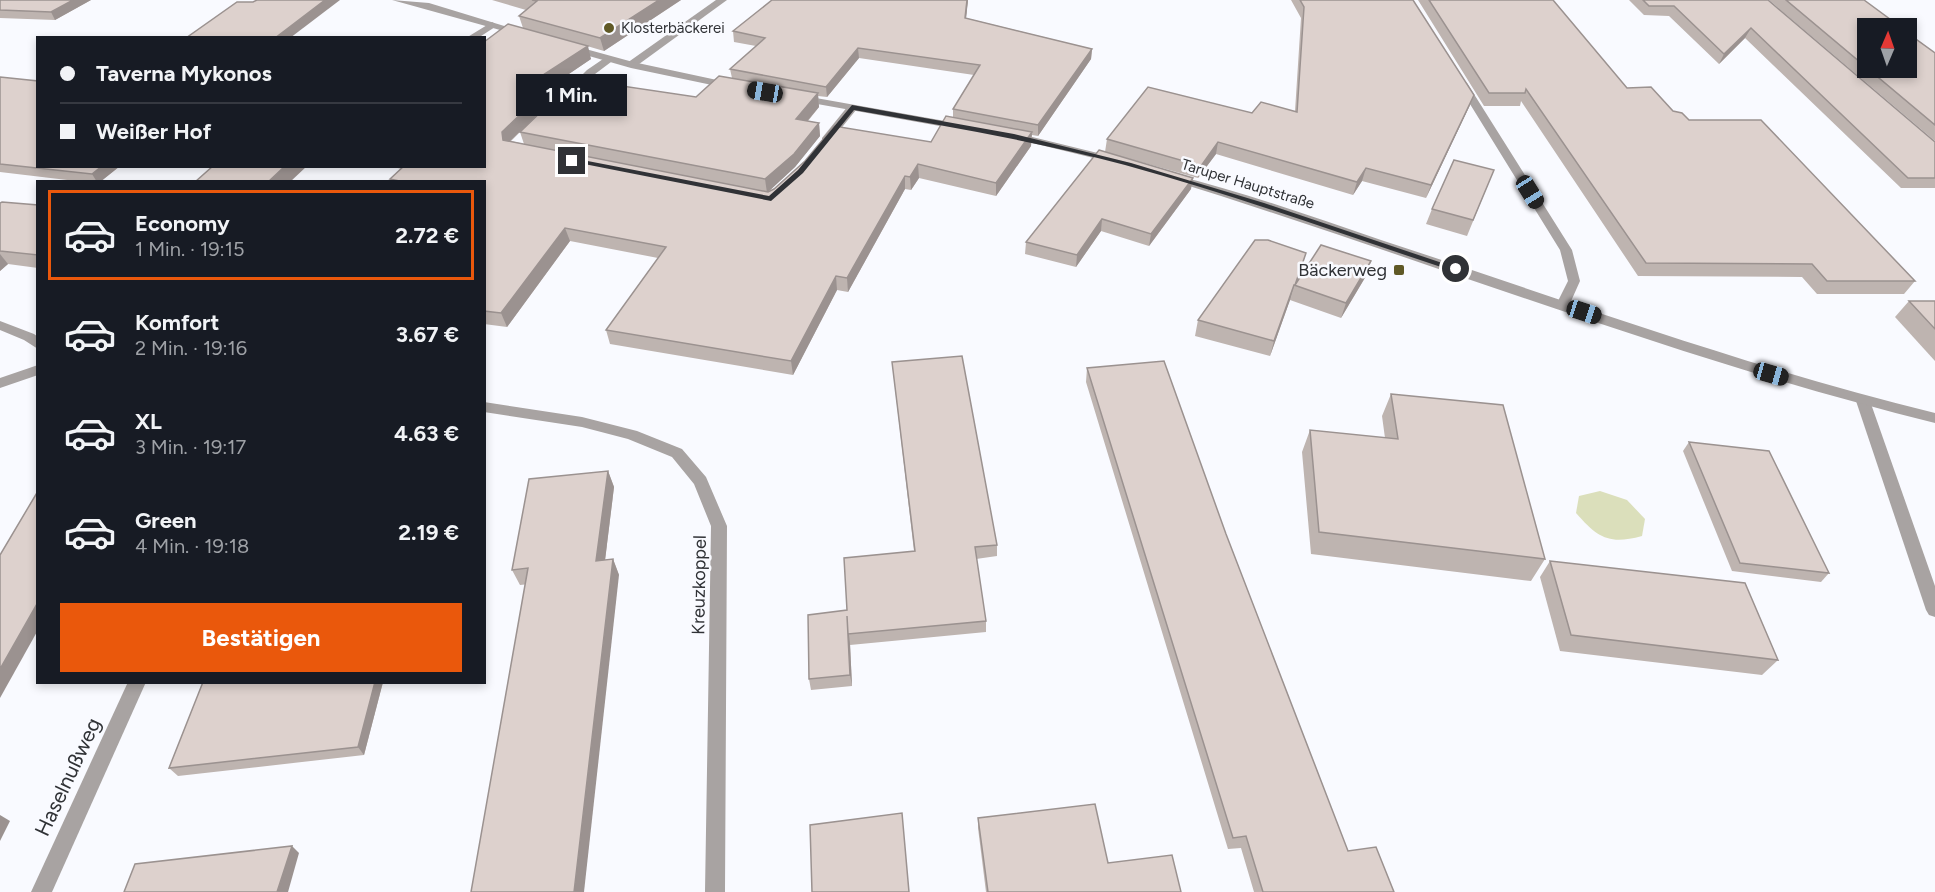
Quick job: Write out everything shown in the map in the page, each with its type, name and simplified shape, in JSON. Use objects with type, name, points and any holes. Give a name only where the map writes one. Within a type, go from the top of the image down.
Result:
[{"type":"street","points":[[397,0],[429,6],[530,36]]},
{"type":"street","points":[[631,65],[722,0]]},
{"type":"street","points":[[473,36],[492,24]]},
{"type":"street","points":[[564,46],[631,65],[744,88]]},
{"type":"street","points":[[557,105],[591,72],[610,59]]},
{"type":"street","points":[[1454,70],[1566,250],[1574,281],[1563,305]]},
{"type":"street","points":[[787,96],[971,128]]},
{"type":"street","points":[[820,148],[852,108]]},
{"type":"street","points":[[1003,134],[1128,164]]},
{"type":"street","name":"Taruper Hauptstraße","points":[[1162,174],[1771,374],[1863,401],[1935,418]]},
{"type":"street","points":[[0,325],[29,337],[36,343]]},
{"type":"street","points":[[0,383],[36,371]]},
{"type":"street","points":[[1863,401],[1935,610]]},
{"type":"street","name":"Kreuzkoppel","points":[[486,407],[582,422],[632,435],[677,453],[701,482],[719,526],[715,892]]},
{"type":"street","name":"Haselnußweg","points":[[41,892],[135,684]]},
{"type":"green space","points":[[1600,491],[1627,500],[1645,519],[1642,536],[1621,540],[1612,539],[1598,534],[1584,522],[1576,513],[1579,496]]},
{"type":"building","points":[[0,0],[73,0],[51,12],[0,10]]},
{"type":"building","points":[[257,0],[325,0],[278,36],[189,36],[237,2]]},
{"type":"building","points":[[532,0],[659,0],[600,38],[519,16],[537,1]]},
{"type":"building","points":[[772,0],[967,0],[965,18],[1092,49],[1038,125],[953,109],[980,65],[858,48],[826,87],[730,69],[765,38],[733,31]]},
{"type":"building","points":[[1300,0],[1413,0],[1474,95],[1431,185],[1366,168],[1357,182],[1218,142],[1201,166],[1107,139],[1148,87],[1252,113],[1261,102],[1297,112],[1304,7]]},
{"type":"building","points":[[1429,0],[1553,0],[1627,88],[1651,87],[1673,111],[1682,113],[1689,120],[1761,120],[1915,281],[1827,281],[1812,264],[1646,263],[1526,89],[1525,93],[1489,93]]},
{"type":"building","points":[[1643,0],[1768,0],[1935,142],[1935,178],[1908,178],[1751,28],[1724,54],[1674,6],[1649,6]]},
{"type":"building","points":[[1786,0],[1864,0],[1888,18],[1857,18],[1857,60]]},
{"type":"building","points":[[508,24],[588,46],[543,75],[559,77],[502,132],[503,140],[768,192],[805,161],[834,126],[931,142],[946,116],[1032,132],[996,183],[918,164],[910,177],[905,176],[847,278],[836,276],[791,361],[606,330],[666,247],[565,228],[501,313],[486,311],[486,180],[390,179],[402,168],[486,168],[486,40]]},
{"type":"building","points":[[1917,40],[1935,53],[1935,125],[1879,78],[1917,78]]},
{"type":"building","points":[[719,76],[818,93],[796,119],[819,123],[794,154],[765,179],[520,132],[575,79],[696,97]]},
{"type":"building","points":[[0,77],[36,81],[36,168],[0,164]]},
{"type":"building","points":[[1099,150],[1193,178],[1151,234],[1102,219],[1077,255],[1026,242]]},
{"type":"building","points":[[1454,160],[1494,170],[1473,220],[1432,209]]},
{"type":"building","points":[[37,168],[100,168],[92,174]]},
{"type":"building","points":[[211,168],[283,168],[270,180],[197,180]]},
{"type":"building","points":[[0,203],[36,205],[36,255],[0,251]]},
{"type":"building","points":[[1255,240],[1268,240],[1306,253],[1295,285],[1321,245],[1371,261],[1346,303],[1294,285],[1274,341],[1198,320]]},
{"type":"building","points":[[1909,301],[1935,301],[1935,329]]},
{"type":"building","points":[[962,356],[997,545],[975,547],[986,621],[848,634],[847,616],[850,675],[809,679],[808,615],[847,610],[844,558],[915,551],[892,362]]},
{"type":"building","points":[[1164,361],[1226,534],[1348,851],[1376,847],[1394,892],[1263,892],[1246,836],[1233,838],[1087,368]]},
{"type":"building","points":[[1391,394],[1503,405],[1545,559],[1319,532],[1310,430],[1398,439]]},
{"type":"building","points":[[1689,442],[1769,451],[1829,573],[1740,563]]},
{"type":"building","points":[[608,471],[596,561],[613,559],[574,892],[471,892],[528,568],[512,570],[529,479]]},
{"type":"building","points":[[36,494],[36,606],[0,669],[0,555]]},
{"type":"building","points":[[1550,561],[1745,583],[1778,660],[1571,635]]},
{"type":"building","points":[[202,684],[374,684],[358,747],[169,768]]},
{"type":"building","points":[[1095,804],[1108,863],[1172,855],[1181,892],[988,892],[978,818]]},
{"type":"building","points":[[902,813],[909,892],[812,892],[810,825]]},
{"type":"building","points":[[292,846],[277,892],[124,892],[135,864]]},
{"type":"place","name":"Klosterbäckerei","points":[[609,28]]},
{"type":"place","name":"Bäckerweg","points":[[1399,270]]},
{"type":"route","points":[[572,161],[771,199],[801,171],[852,108],[1014,136],[1128,164],[1262,205],[1456,269]]}]
